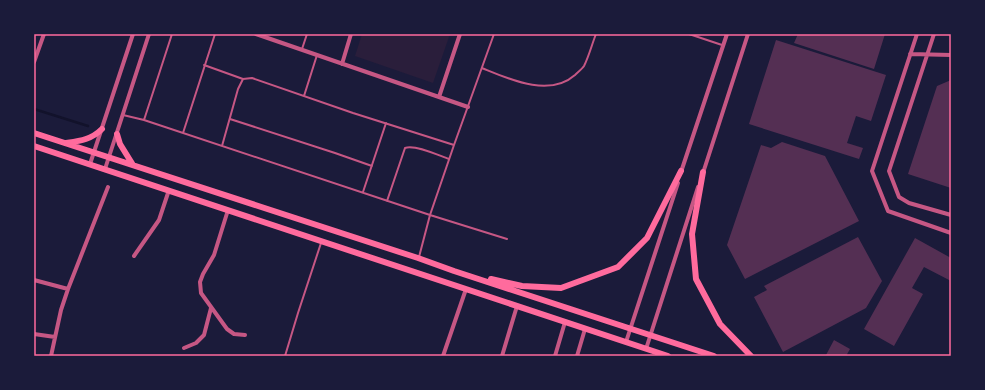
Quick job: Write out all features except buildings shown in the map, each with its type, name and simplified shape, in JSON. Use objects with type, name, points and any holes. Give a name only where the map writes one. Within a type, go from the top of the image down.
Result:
[{"type":"highway","points":[[64,143],[91,138],[102,129]]},
{"type":"highway","points":[[34,133],[714,356]]},
{"type":"highway","points":[[117,134],[120,144],[133,166]]},
{"type":"highway","points":[[34,146],[668,356]]},
{"type":"highway","points":[[454,271],[522,286],[560,288],[618,267],[647,238],[681,172]]},
{"type":"highway","points":[[703,172],[692,234],[696,279],[720,324],[751,356]]},
{"type":"street","points":[[34,62],[44,34]]},
{"type":"street","points":[[90,164],[133,34]]},
{"type":"street","points":[[105,169],[149,34]]},
{"type":"street","points":[[256,34],[270,36],[302,50],[468,107]]},
{"type":"street","points":[[342,64],[350,34]]},
{"type":"street","points":[[439,97],[460,34]]},
{"type":"street","points":[[626,342],[727,34]]},
{"type":"street","points":[[646,349],[748,34]]},
{"type":"street","points":[[917,34],[872,171],[888,211],[951,233]]},
{"type":"street","points":[[934,34],[889,171],[900,197],[909,203],[951,215]]},
{"type":"street","points":[[910,54],[951,55]]},
{"type":"street","points":[[51,356],[68,289],[108,188]]},
{"type":"street","points":[[134,256],[159,220],[169,190]]},
{"type":"street","points":[[228,210],[214,255],[200,282],[201,294],[227,330],[234,334],[245,335]]},
{"type":"street","points":[[34,280],[68,289]]},
{"type":"street","points":[[443,356],[466,289]]},
{"type":"street","points":[[502,356],[517,306]]},
{"type":"street","points":[[184,348],[196,343],[204,335],[212,308]]},
{"type":"street","points":[[555,356],[565,322]]},
{"type":"street","points":[[577,356],[585,328]]},
{"type":"street","points":[[34,334],[55,338]]},
{"type":"lane","points":[[144,120],[172,34]]},
{"type":"lane","points":[[183,133],[215,34]]},
{"type":"lane","points":[[302,50],[307,34]]},
{"type":"lane","points":[[418,258],[430,215],[449,159],[494,34]]},
{"type":"lane","points":[[482,68],[507,78],[534,86],[552,85],[569,81],[584,67],[596,34]]},
{"type":"lane","points":[[689,34],[723,46]]},
{"type":"lane","points":[[304,96],[317,55]]},
{"type":"lane","points":[[204,66],[243,79],[252,78],[454,145]]},
{"type":"lane","points":[[222,146],[238,89],[243,79]]},
{"type":"lane","points":[[123,114],[507,239]]},
{"type":"lane","points":[[230,119],[372,166]]},
{"type":"lane","points":[[362,192],[386,123]]},
{"type":"lane","points":[[387,200],[405,148],[408,146],[449,159]]},
{"type":"lane","points":[[285,356],[321,241]]},
{"type":"shaded area","points":[[362,34],[450,34],[433,83],[355,56]]},
{"type":"waterway","points":[[34,109],[88,126]]}]
